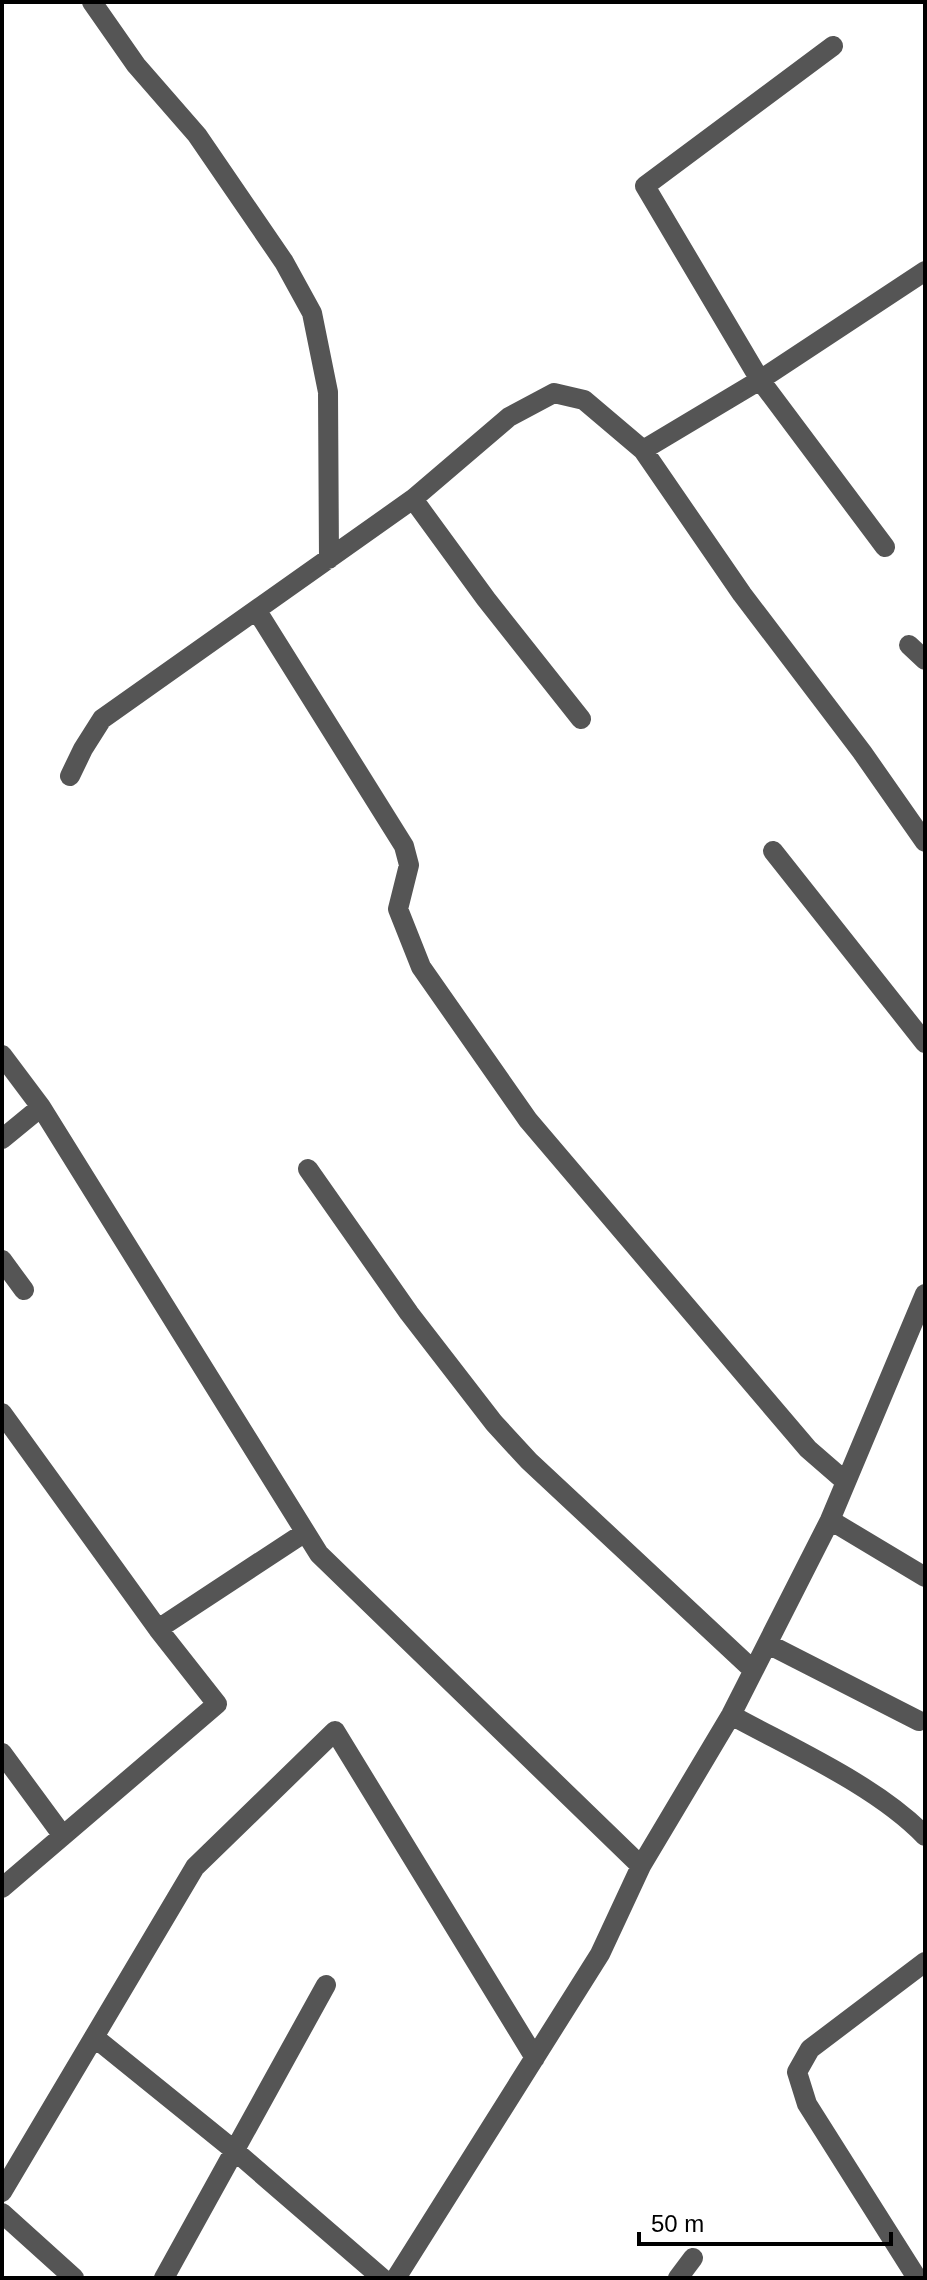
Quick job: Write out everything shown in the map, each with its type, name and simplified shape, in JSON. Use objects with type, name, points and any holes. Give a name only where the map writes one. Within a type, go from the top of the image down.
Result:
[{"type":"street","points":[[92,2],[136,65],[197,135],[284,262],[312,313],[328,392],[329,559]]},
{"type":"street","points":[[833,46],[645,186],[760,380],[885,547]]},
{"type":"street","points":[[643,450],[760,380],[925,271]]},
{"type":"street","points":[[70,776],[102,719],[413,499],[509,417],[554,393],[584,400],[643,450],[742,594],[862,752],[925,842]]},
{"type":"street","points":[[413,499],[486,599],[581,719]]},
{"type":"street","points":[[257,611],[404,846],[409,865],[398,909],[421,967],[528,1120],[808,1449],[846,1482]]},
{"type":"street","points":[[909,645],[925,660]]},
{"type":"street","points":[[773,851],[925,1043]]},
{"type":"street","points":[[2,1055],[41,1107],[319,1554],[641,1866]]},
{"type":"street","points":[[2,1139],[41,1107]]},
{"type":"street","points":[[308,1169],[409,1313],[494,1423],[529,1461],[753,1670]]},
{"type":"street","points":[[2,1260],[24,1290]]},
{"type":"street","points":[[396,2278],[600,1954],[641,1866],[731,1715],[830,1520],[925,1294]]},
{"type":"street","points":[[2,1413],[158,1629],[217,1704],[2,1888]]},
{"type":"street","points":[[830,1520],[925,1577]]},
{"type":"street","points":[[158,1629],[304,1533]]},
{"type":"street","points":[[768,1644],[919,1721]]},
{"type":"street","points":[[731,1715],[858,1785],[913,1823],[925,1836]]},
{"type":"street","points":[[2,2192],[195,1867],[335,1731],[535,2058]]},
{"type":"street","points":[[2,1753],[63,1836]]},
{"type":"street","points":[[917,2278],[807,2104],[797,2072],[810,2049],[925,1962]]},
{"type":"street","points":[[164,2278],[326,1985]]},
{"type":"street","points":[[94,2037],[235,2151],[382,2278]]},
{"type":"street","points":[[2,2213],[74,2278]]},
{"type":"street","points":[[678,2278],[693,2258]]}]
